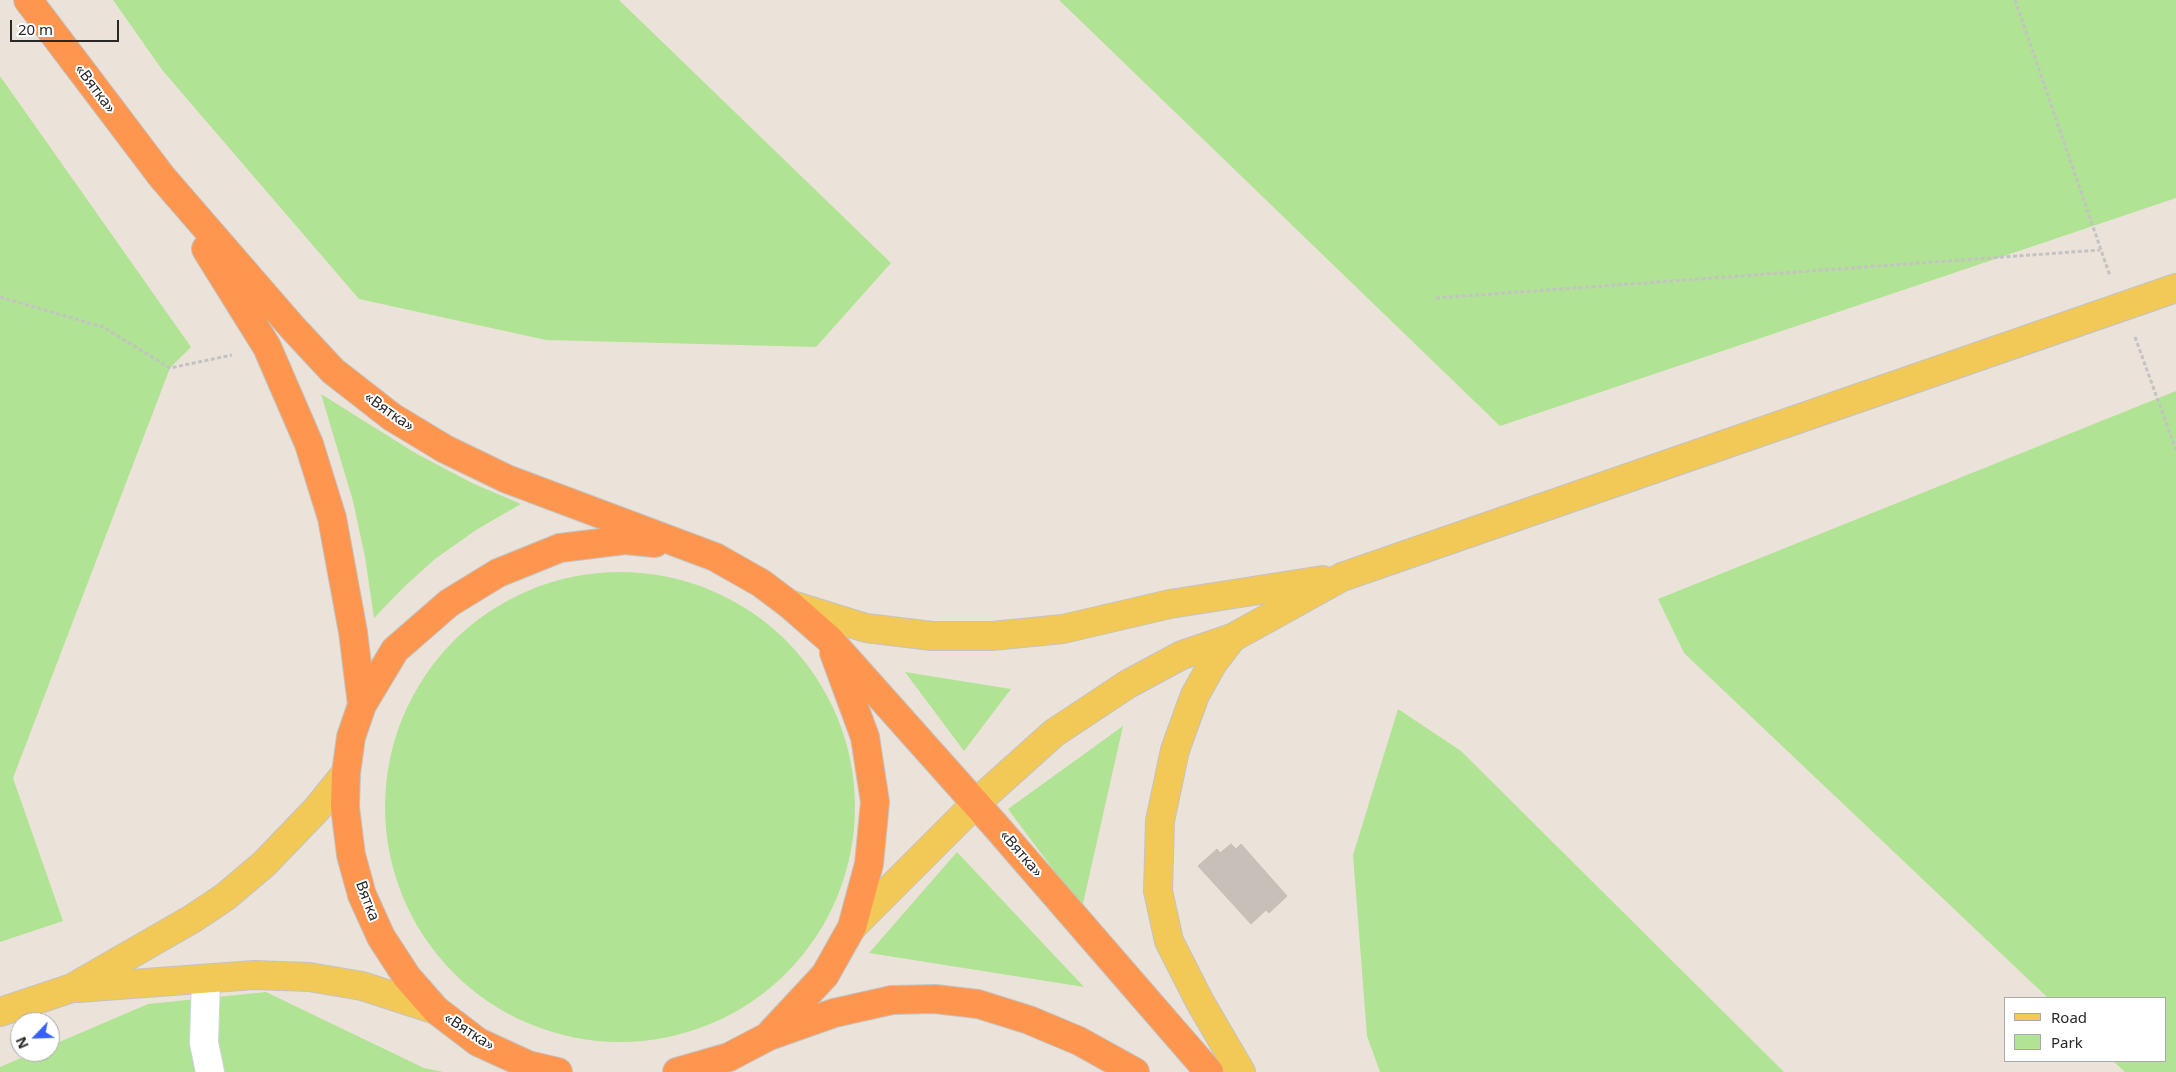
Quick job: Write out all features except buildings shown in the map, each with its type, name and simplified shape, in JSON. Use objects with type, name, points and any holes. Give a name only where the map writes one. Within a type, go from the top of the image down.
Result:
[{"type":"highway","name":"«Вятка»","points":[[28,0],[162,177],[292,327],[333,371],[392,417],[445,449],[507,479],[715,558],[761,583],[789,604],[829,639],[976,803],[1209,1072]]},
{"type":"highway","name":"«Вятка»","points":[[162,177],[267,347],[309,444],[332,518],[353,632],[362,705]]},
{"type":"highway","name":"«Вятка»","points":[[346,773],[351,737],[362,705],[395,650],[449,603],[498,573],[560,548],[625,540],[686,546]]},
{"type":"highway","name":"«Вятка»","points":[[768,1036],[825,975],[852,927],[869,864],[875,802],[865,737],[829,639]]},
{"type":"highway","name":"Вятка","points":[[346,773],[345,807],[351,855],[362,895],[381,937],[406,977],[436,1010]]},
{"type":"highway","name":"«Вятка»","points":[[677,1072],[729,1057],[768,1036],[834,1013],[892,1000],[935,999],[978,1004],[1028,1020],[1079,1041],[1135,1072]]},
{"type":"highway","name":"«Вятка»","points":[[436,1010],[478,1042],[528,1065],[558,1072]]},
{"type":"main road","points":[[852,927],[976,803],[1054,734],[1128,684],[1182,655],[1232,638],[1342,578],[2176,288]]},
{"type":"main road","points":[[789,604],[866,628],[932,636],[992,636],[1063,629],[1170,604],[1342,578]]},
{"type":"main road","points":[[1232,638],[1213,664],[1195,695],[1175,750],[1160,821],[1158,891],[1169,941],[1200,1002],[1241,1072]]},
{"type":"main road","points":[[0,1012],[72,988],[192,919],[225,897],[264,864],[316,810],[346,773]]},
{"type":"main road","points":[[72,988],[254,975],[309,977],[362,986],[436,1010]]},
{"type":"lane","points":[[206,979],[204,1043],[210,1072]]},
{"type":"path","points":[[2015,0],[2100,250],[2158,398],[2176,450]]},
{"type":"path","points":[[1436,298],[2100,250]]},
{"type":"path","points":[[0,297],[103,327],[170,368],[267,347]]},
{"type":"green space","points":[[113,0],[619,0],[891,263],[816,347],[546,340],[359,299],[163,71]]},
{"type":"green space","points":[[1059,0],[2176,0],[2176,198],[1500,426]]},
{"type":"green space","points":[[0,76],[191,347],[170,368],[13,778],[63,921],[0,942]]},
{"type":"green space","points":[[2176,391],[2176,1072],[2125,1072],[2114,1062],[2166,1062],[2166,997],[2047,997],[1684,653],[1658,599]]},
{"type":"green space","points":[[321,394],[417,454],[472,483],[521,504],[476,530],[435,559],[374,618],[365,557],[353,501]]},
{"type":"green space","points":[[620,572],[666,576],[710,590],[751,611],[786,641],[816,676],[837,717],[851,761],[855,807],[851,853],[837,897],[816,938],[786,973],[751,1003],[710,1024],[666,1038],[620,1042],[574,1038],[530,1024],[489,1003],[454,973],[424,938],[403,897],[389,853],[385,807],[389,761],[403,717],[424,676],[454,641],[489,611],[530,590],[574,576]]},
{"type":"green space","points":[[905,672],[1011,689],[964,751]]},
{"type":"green space","points":[[1398,709],[1461,751],[1784,1072],[1380,1072],[1367,1036],[1353,855]]},
{"type":"green space","points":[[1123,726],[1082,908],[1008,809]]},
{"type":"green space","points":[[957,852],[1084,987],[869,953]]},
{"type":"green space","points":[[266,992],[424,1068],[443,1072],[0,1072],[0,1067],[12,1062],[60,1062],[60,1042],[148,1004]]}]
